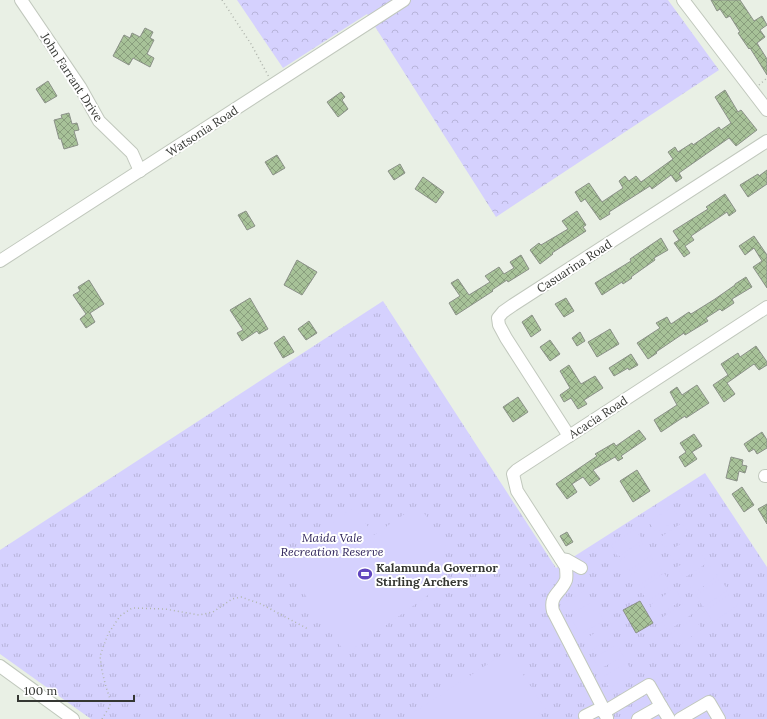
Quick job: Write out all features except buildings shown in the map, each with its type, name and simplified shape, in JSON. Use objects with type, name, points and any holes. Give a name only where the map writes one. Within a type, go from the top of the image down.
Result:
[{"type":"street","name":"John Farrant Drive","points":[[21,0],[80,87],[99,121],[132,152],[140,171]]},
{"type":"street","name":"Watsonia Road","points":[[0,261],[404,0]]},
{"type":"street","points":[[683,0],[767,110]]},
{"type":"street","name":"Casuarina Road","points":[[569,436],[506,338],[499,325],[498,318],[503,312],[513,305],[767,141]]},
{"type":"street","name":"Acacia Road","points":[[561,559],[517,491],[512,474],[767,307]]},
{"type":"street","points":[[561,559],[567,560],[581,568]]},
{"type":"street","points":[[561,559],[566,567],[567,579],[553,599],[552,605],[556,616],[600,700],[606,716]]},
{"type":"street","points":[[0,666],[73,719]]},
{"type":"street","points":[[606,716],[649,685],[669,719]]},
{"type":"street","points":[[680,719],[709,702],[719,719]]},
{"type":"street","points":[[639,719],[661,706]]},
{"type":"street","points":[[586,719],[585,716],[599,709],[606,716]]},
{"type":"path","points":[[222,0],[251,44],[272,85]]},
{"type":"path","points":[[756,87],[767,78]]},
{"type":"path","points":[[102,719],[110,706],[110,699],[102,671],[100,656],[108,634],[120,616],[132,608],[165,609],[199,615],[213,612],[232,599],[241,597],[261,604],[308,629]]},
{"type":"green space","points":[[237,0],[668,0],[719,70],[496,217],[367,14],[283,68]]},
{"type":"green space","name":"Maida Vale Recreation Reserve","points":[[383,301],[556,568],[705,473],[767,567],[767,719],[91,719],[0,654],[0,550]]},
{"type":"green space","name":"Kalamunda Governor Stirling Archers","points":[[418,505],[446,543],[438,588],[346,654],[281,560],[354,507],[374,535]]},
{"type":"green space","points":[[672,507],[679,518],[656,533],[649,522]]},
{"type":"green space","points":[[682,523],[689,533],[665,548],[659,538]]},
{"type":"green space","points":[[635,529],[643,540],[618,557],[611,545]]},
{"type":"green space","points":[[691,537],[698,547],[675,562],[668,552]]},
{"type":"green space","points":[[644,543],[652,555],[628,571],[620,560]]},
{"type":"green space","points":[[701,552],[707,563],[684,578],[677,567]]},
{"type":"green space","points":[[654,558],[662,570],[638,586],[630,575]]},
{"type":"green space","points":[[710,565],[718,576],[694,593],[686,581]]},
{"type":"green space","points":[[664,573],[672,585],[648,601],[640,590]]},
{"type":"green space","points":[[720,579],[728,590],[703,607],[696,595]]},
{"type":"green space","points":[[675,588],[682,600],[658,616],[650,605]]},
{"type":"green space","points":[[587,590],[593,602],[569,615],[563,603]]},
{"type":"green space","points":[[730,594],[738,605],[713,622],[706,610]]},
{"type":"green space","points":[[684,603],[692,614],[668,631],[660,619]]},
{"type":"green space","points":[[597,608],[604,621],[580,634],[573,622]]},
{"type":"green space","points":[[694,618],[702,629],[678,646],[670,634]]},
{"type":"green space","points":[[607,626],[613,638],[589,651],[583,640]]},
{"type":"green space","points":[[617,645],[624,657],[599,669],[593,658]]},
{"type":"green space","points":[[508,651],[546,710],[532,719],[414,719],[411,714]]},
{"type":"green space","points":[[627,663],[634,675],[609,688],[602,677]]},
{"type":"place","name":"Kalamunda Governor Stirling Archers","points":[[365,574]]}]
